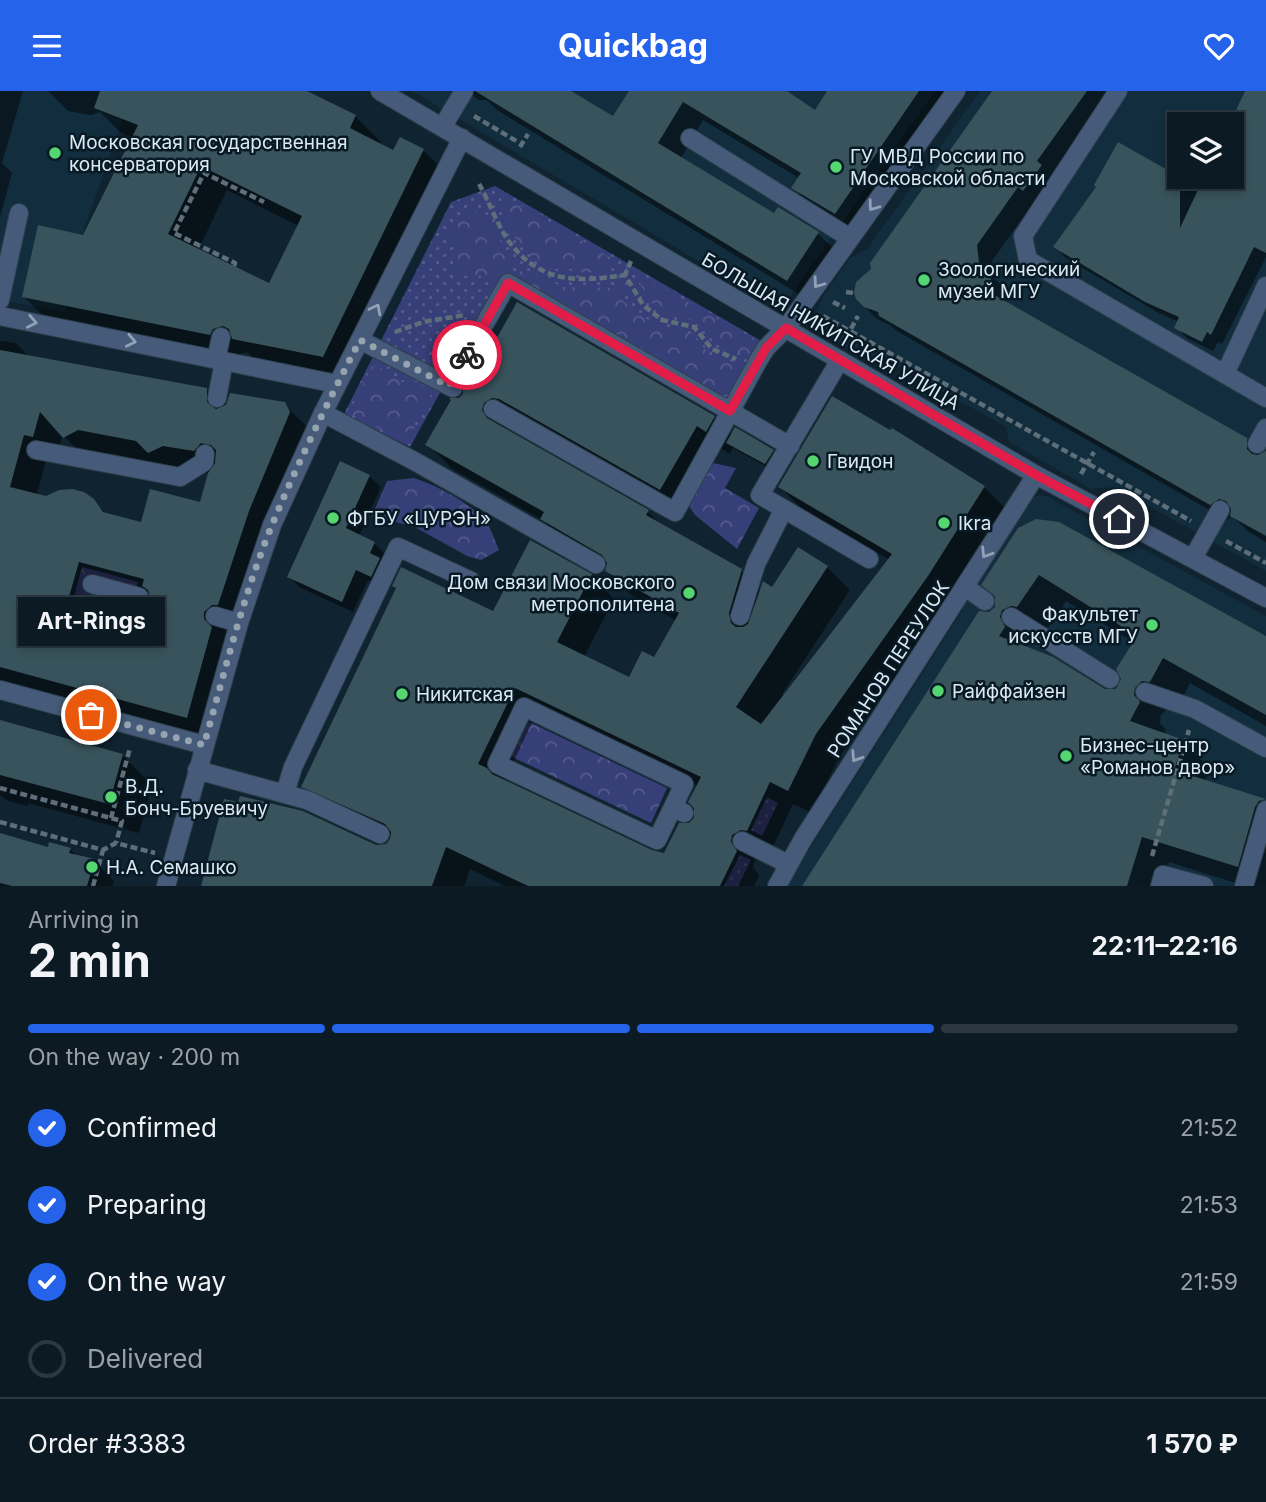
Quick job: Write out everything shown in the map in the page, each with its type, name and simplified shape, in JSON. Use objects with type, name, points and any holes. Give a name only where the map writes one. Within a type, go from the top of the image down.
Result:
[{"type":"street","name":"БОЛЬШАЯ НИКИТСКАЯ УЛИЦА","points":[[380,91],[786,328],[841,353],[1036,475],[1266,598]]},
{"type":"street","points":[[494,409],[675,512],[758,361],[771,342],[786,328],[956,91]]},
{"type":"street","points":[[1118,91],[1023,236],[1028,260],[1266,398]]},
{"type":"street","points":[[443,126],[460,98]]},
{"type":"street","points":[[166,886],[239,623],[272,525],[337,384],[462,138]]},
{"type":"street","points":[[690,138],[850,239]]},
{"type":"street","points":[[0,300],[19,213]]},
{"type":"street","points":[[360,340],[451,387],[508,283],[790,446]]},
{"type":"street","points":[[1225,374],[1266,286]]},
{"type":"street","points":[[0,316],[337,384]]},
{"type":"street","points":[[217,398],[221,337]]},
{"type":"street","points":[[841,353],[760,495],[869,559]]},
{"type":"street","points":[[323,413],[416,462],[596,564]]},
{"type":"street","points":[[36,450],[180,477],[204,462],[205,454]]},
{"type":"street","name":"РОМАНОВ ПЕРЕУЛОК","points":[[776,886],[1036,475]]},
{"type":"street","points":[[740,616],[755,564],[784,509]]},
{"type":"street","points":[[1193,558],[1220,510]]},
{"type":"street","points":[[285,793],[292,767],[398,547],[471,581]]},
{"type":"street","points":[[92,585],[139,597]]},
{"type":"street","points":[[965,587],[985,601]]},
{"type":"street","points":[[215,616],[239,623]]},
{"type":"street","points":[[1011,617],[1110,679]]},
{"type":"street","points":[[0,690],[204,745]]},
{"type":"street","points":[[1145,692],[1195,709],[1266,748]]},
{"type":"street","points":[[524,707],[684,784],[678,810],[657,840],[497,764],[524,707]]},
{"type":"street","points":[[197,770],[307,800],[380,834]]},
{"type":"street","points":[[1244,886],[1265,814]]},
{"type":"street","points":[[742,841],[788,864]]},
{"type":"street","points":[[1160,886],[1163,875],[1204,886]]},
{"type":"path","points":[[460,98],[533,152]]},
{"type":"path","points":[[516,154],[528,134]]},
{"type":"path","points":[[234,266],[235,263],[174,233],[204,173],[264,202]]},
{"type":"path","points":[[479,184],[509,242],[545,274],[564,279],[625,275]]},
{"type":"path","points":[[625,275],[632,260]]},
{"type":"path","points":[[625,275],[643,305],[662,320],[694,327],[712,349],[726,357],[758,361]]},
{"type":"path","points":[[846,292],[854,293]]},
{"type":"path","points":[[801,306],[850,330],[1266,563]]},
{"type":"path","points":[[386,335],[452,316],[491,314]]},
{"type":"path","points":[[841,353],[858,316]]},
{"type":"path","points":[[1077,481],[1094,452]]},
{"type":"path","points":[[111,818],[136,727]]},
{"type":"path","points":[[1151,859],[1187,738]]},
{"type":"path","points":[[0,787],[122,821],[116,843]]},
{"type":"path","points":[[0,822],[103,850],[116,843],[151,852]]},
{"type":"path","points":[[93,886],[103,850]]},
{"type":"shaded area","points":[[0,91],[133,91],[82,235],[65,312],[0,300]]},
{"type":"shaded area","points":[[412,91],[935,91],[787,301],[774,306]]},
{"type":"shaded area","points":[[980,91],[1266,91],[1266,571],[1114,487],[1091,489],[1009,442],[1006,427],[885,359],[869,360],[820,331],[816,326],[816,312],[823,296],[850,258],[867,249]]},
{"type":"shaded area","points":[[1039,495],[1046,496],[1266,616],[1266,886],[786,886],[962,611],[966,598],[1031,499]]},
{"type":"green space","points":[[495,186],[765,343],[728,406],[504,277],[410,447],[344,414],[451,202]]},
{"type":"green space","points":[[501,194],[618,262],[610,270],[583,273],[575,269],[547,269],[526,252],[515,238],[503,214]]},
{"type":"green space","points":[[481,211],[513,260],[511,268],[497,279],[470,274],[462,277],[457,274],[457,248],[447,233],[464,212]]},
{"type":"green space","points":[[522,270],[564,287],[621,288],[623,301],[645,318],[666,329],[692,334],[712,357],[750,366],[727,404],[512,279]]},
{"type":"green space","points":[[640,274],[762,345],[754,356],[737,353],[711,338],[701,323],[659,310],[650,301],[637,278]]},
{"type":"green space","points":[[372,366],[384,369],[400,382],[419,382],[433,389],[416,420],[410,444],[349,413]]},
{"type":"green space","points":[[713,463],[736,468],[725,488],[759,508],[737,549],[695,515],[689,506]]},
{"type":"green space","points":[[414,478],[471,507],[487,523],[499,550],[481,560],[467,556],[415,527],[372,516],[387,481]]},
{"type":"green space","points":[[82,567],[138,582],[126,626],[70,612]]},
{"type":"green space","points":[[527,721],[667,788],[651,823],[510,756]]},
{"type":"green space","points":[[767,797],[778,803],[762,836],[751,830]]},
{"type":"green space","points":[[740,855],[751,860],[738,886],[724,886]]},
{"type":"building","points":[[100,91],[307,91],[356,115],[350,128],[393,150],[400,137],[424,149],[323,357],[232,339],[229,329],[223,326],[213,329],[210,335],[22,297],[38,225],[83,235],[138,125],[94,108]],"holes":[[[201,166],[302,216],[269,283],[168,234]]]},
{"type":"building","points":[[475,91],[571,91],[613,116],[629,91],[787,91],[815,110],[827,91],[919,91],[835,214],[791,188],[801,173],[683,102],[658,143],[774,213],[778,207],[819,232],[787,281]]},
{"type":"building","name":"Зоологический музей МГУ","points":[[992,91],[1087,91],[1037,161],[1042,165],[1023,191],[1018,187],[977,245],[980,271],[991,272],[991,293],[1247,438],[1247,449],[1252,454],[1258,455],[1266,451],[1266,536],[1230,516],[1231,509],[1226,501],[1219,499],[1210,505],[879,316],[878,312],[864,307],[856,299],[856,282],[871,269],[870,263]]},
{"type":"building","points":[[1245,91],[1266,91],[1266,253],[1254,247],[1211,335],[1207,332],[1202,342],[1174,328],[1179,317],[1145,302],[1053,247],[1096,187],[1094,185],[1118,142],[1167,170],[1167,189],[1180,189],[1180,228],[1198,189],[1244,189],[1244,112],[1235,112]]},
{"type":"building","points":[[517,302],[715,416],[706,432],[697,426],[660,490],[499,399],[492,398],[484,403],[482,410],[487,418],[649,510],[646,515],[742,569],[729,613],[731,623],[736,627],[748,624],[763,581],[772,587],[798,547],[828,566],[736,707],[761,724],[892,554],[778,487],[832,396],[890,430],[892,428],[985,486],[928,576],[816,734],[788,791],[770,782],[747,831],[741,830],[732,835],[731,842],[737,851],[720,886],[528,886],[446,847],[432,886],[201,886],[224,799],[238,802],[240,796],[303,811],[376,845],[386,844],[390,839],[391,832],[385,824],[301,787],[396,588],[392,586],[401,567],[493,611],[530,540],[592,574],[557,642],[629,677],[642,651],[654,657],[679,613],[605,571],[607,563],[602,555],[540,519],[544,512],[425,445],[451,400],[449,398],[459,398],[463,394],[463,384],[489,338],[495,341]],"holes":[[[515,688],[701,777],[688,802],[694,808],[694,818],[689,823],[679,823],[664,853],[652,850],[492,774],[478,764]]]},
{"type":"building","points":[[0,350],[207,388],[207,402],[216,409],[226,405],[230,393],[285,402],[290,412],[249,511],[218,605],[212,605],[204,612],[204,619],[212,627],[187,718],[0,667]],"holes":[[[40,412],[63,438],[78,430],[136,441],[148,453],[163,446],[194,451],[201,443],[211,445],[216,450],[215,463],[208,473],[200,502],[150,489],[141,522],[103,512],[94,499],[84,492],[59,490],[46,496],[10,487],[24,435],[33,437]],[[79,562],[144,579],[142,586],[148,590],[150,599],[146,606],[136,608],[129,632],[64,614]]]},
{"type":"building","points":[[735,427],[774,450],[765,464],[726,443]]},
{"type":"building","name":"ФГБУ «ЦУРЭН»","points":[[340,461],[370,475],[346,528],[375,542],[370,553],[380,558],[371,577],[356,570],[342,602],[287,577]]},
{"type":"building","points":[[1036,519],[1059,522],[1266,636],[1266,715],[1163,658],[1150,682],[1142,681],[1135,688],[1134,695],[1140,702],[1130,721],[1184,740],[1174,770],[1266,799],[1259,801],[1255,807],[1238,867],[1142,837],[1127,886],[802,886],[979,611],[989,612],[995,607],[995,596],[981,585],[1018,528]],"holes":[[[1039,575],[1137,636],[1116,669],[1121,679],[1116,689],[1105,689],[1053,657],[999,636],[1005,627],[1000,617],[1002,610],[1011,606],[1017,607]]]},
{"type":"building","points":[[0,720],[123,754],[109,804],[0,775]]},
{"type":"building","points":[[0,833],[48,847],[49,842],[71,848],[69,853],[95,859],[87,886],[12,886],[0,883]]},
{"type":"way so far","points":[[91,715],[204,745],[239,623],[272,525],[360,340],[449,386],[467,355]]},
{"type":"place","name":"Московская государственная консерватория","points":[[55,153]]},
{"type":"place","name":"ГУ МВД России по Московской области","points":[[836,167]]},
{"type":"place","name":"Зоологический музей МГУ","points":[[924,280]]},
{"type":"place","name":"Гвидон","points":[[813,461]]},
{"type":"place","name":"ФГБУ «ЦУРЭН»","points":[[333,518]]},
{"type":"place","name":"Ikra","points":[[944,523]]},
{"type":"place","name":"Дом связи Московского метрополитена","points":[[689,593]]},
{"type":"place","name":"Факультет искусств МГУ","points":[[1152,625]]},
{"type":"place","name":"Райффайзен","points":[[938,691]]},
{"type":"place","name":"Никитская","points":[[402,694]]},
{"type":"place","name":"Art-Rings","points":[[91,715]]},
{"type":"place","name":"Бизнес-центр «Романов двор»","points":[[1066,756]]},
{"type":"place","name":"В.Д. Бонч-Бруевичу","points":[[111,797]]},
{"type":"place","name":"Н.А. Семашко","points":[[92,867]]},
{"type":"route","points":[[467,355],[508,283],[730,411],[766,348],[786,328],[1036,475],[1119,519]]}]
